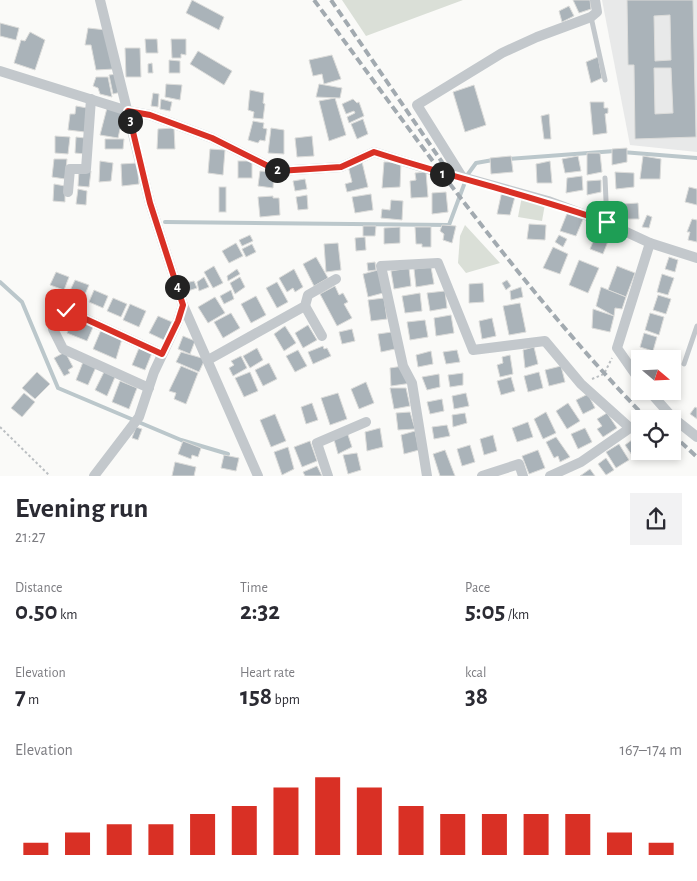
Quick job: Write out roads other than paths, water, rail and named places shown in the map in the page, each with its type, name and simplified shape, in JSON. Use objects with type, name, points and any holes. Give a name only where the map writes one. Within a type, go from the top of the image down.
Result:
[{"type":"street","points":[[100,0],[150,203],[183,305],[258,476]]},
{"type":"street","points":[[462,177],[417,105],[502,54],[537,37],[591,17],[597,12],[596,0]]},
{"type":"street","points":[[0,71],[128,111],[150,115],[212,138],[278,171],[341,167],[374,152],[444,174],[462,177],[548,201],[607,222],[650,243],[697,258]]},
{"type":"street","points":[[68,192],[70,169],[86,169],[91,99]]},
{"type":"street","points":[[631,367],[617,348],[650,243]]},
{"type":"street","points":[[427,476],[412,383],[403,366],[381,266],[438,263],[473,350],[544,341],[581,384],[630,428],[581,462],[550,476]]},
{"type":"street","points":[[322,336],[305,306],[308,295],[336,280]]},
{"type":"street","points":[[94,476],[139,417],[162,354],[178,321],[183,305]]},
{"type":"street","points":[[208,360],[305,306]]},
{"type":"street","points":[[149,388],[63,349],[53,329],[66,310],[162,354]]},
{"type":"street","points":[[657,400],[672,418],[697,437]]},
{"type":"street","points":[[328,476],[318,443],[366,422]]},
{"type":"street","points":[[482,476],[519,464],[522,476]]},
{"type":"lane","points":[[591,17],[605,80]]},
{"type":"lane","points":[[605,178],[607,222]]},
{"type":"lane","points":[[684,364],[697,326]]},
{"type":"waterway","points":[[507,159],[615,151]]},
{"type":"waterway","points":[[622,152],[697,158]]},
{"type":"waterway","points":[[165,222],[449,225],[468,174],[476,163],[493,160]]},
{"type":"waterway","points":[[0,282],[22,302],[58,388],[181,440],[228,454]]},
{"type":"railway","points":[[314,0],[433,162],[515,268],[601,370],[639,410]]},
{"type":"railway","points":[[331,0],[444,165]]},
{"type":"railway","points":[[681,442],[697,457]]}]
